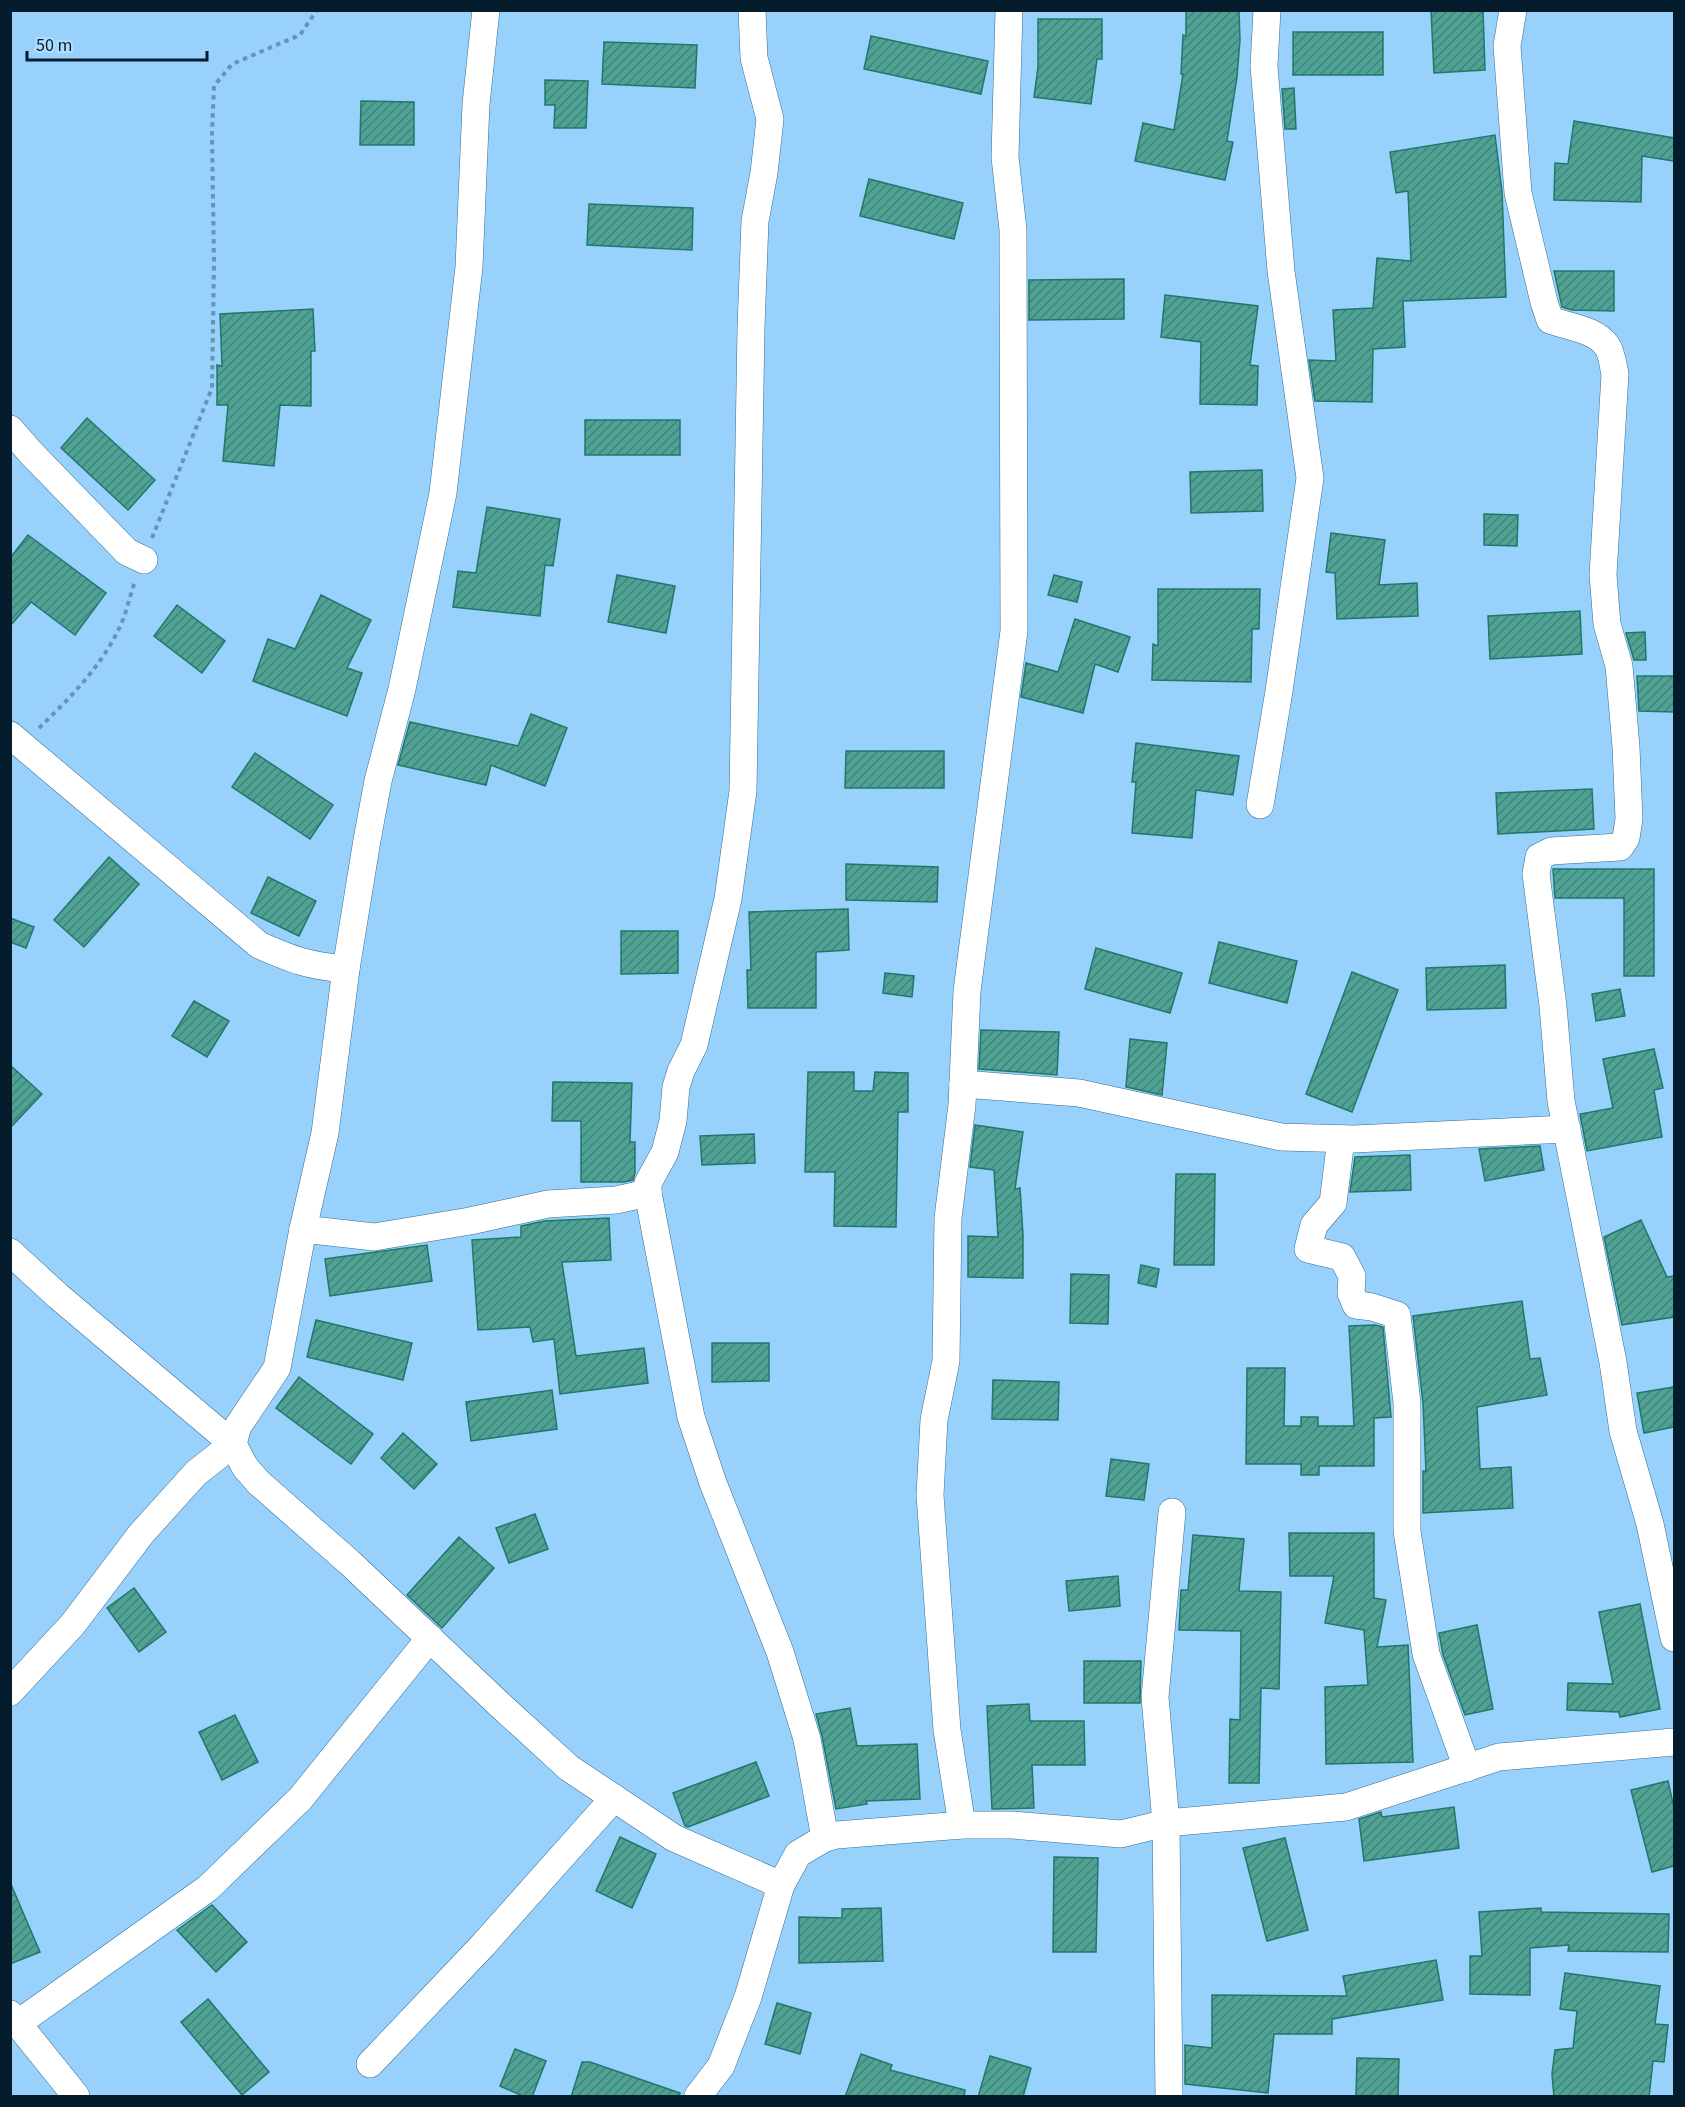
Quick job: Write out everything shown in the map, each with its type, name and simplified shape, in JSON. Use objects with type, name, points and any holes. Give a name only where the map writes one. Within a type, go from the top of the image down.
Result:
[{"type":"street","points":[[10,1692],[73,1624],[141,1534],[195,1473],[233,1444],[238,1426],[277,1368],[303,1229],[325,1133],[346,969],[378,782],[402,688],[443,493],[468,267],[476,104],[486,10]]},
{"type":"street","points":[[752,10],[754,58],[770,119],[755,221],[743,791],[728,899],[694,1046],[681,1071],[676,1087],[673,1121],[665,1152],[648,1183],[648,1193],[691,1418],[713,1483],[780,1652],[807,1739],[825,1838]]},
{"type":"street","points":[[962,1825],[947,1730],[930,1495],[933,1420],[946,1361],[948,1218],[963,1084],[967,991],[1014,631],[1013,230],[1005,157],[1009,10]]},
{"type":"street","points":[[1260,805],[1310,478],[1281,271],[1264,66],[1267,10]]},
{"type":"street","points":[[1513,10],[1507,46],[1518,193],[1544,302],[1550,320],[1594,334],[1608,347],[1615,374],[1603,575],[1607,624],[1619,666],[1629,819],[1626,838],[1620,848],[1551,851],[1539,857],[1536,874],[1553,1006],[1561,1101],[1613,1362],[1623,1431],[1650,1524],[1674,1638]]},
{"type":"street","points":[[10,429],[127,552],[144,560]]},
{"type":"street","points":[[16,740],[259,945],[294,961],[319,967],[346,969]]},
{"type":"street","points":[[963,1084],[1079,1093],[1281,1137],[1341,1138],[1567,1129]]},
{"type":"street","points":[[1341,1138],[1333,1203],[1314,1225],[1308,1249],[1342,1257],[1352,1276],[1351,1293],[1356,1305],[1372,1307],[1397,1315],[1407,1402],[1407,1531],[1426,1654],[1467,1767]]},
{"type":"street","points":[[303,1229],[374,1237],[470,1221],[548,1204],[616,1200],[648,1193]]},
{"type":"street","points":[[10,1252],[57,1296],[233,1444],[245,1467],[259,1483],[350,1562],[569,1768],[674,1838],[780,1885]]},
{"type":"street","points":[[1169,2097],[1166,1823],[1155,1697],[1172,1512]]},
{"type":"street","points":[[76,2097],[14,2019],[208,1887],[300,1799],[430,1638]]},
{"type":"street","points":[[698,2097],[721,2066],[748,1997],[780,1885],[798,1854],[825,1838],[837,1835],[962,1825],[1012,1825],[1120,1834],[1166,1823],[1346,1807],[1499,1757],[1674,1742]]},
{"type":"street","points":[[370,2064],[484,1944],[614,1798]]},
{"type":"path","points":[[16,740],[76,692],[106,650],[123,619],[212,388],[214,86],[232,64],[300,35],[317,10]]},
{"type":"building","points":[[1186,10],[1239,10],[1240,40],[1237,77],[1227,141],[1233,142],[1225,180],[1135,161],[1143,123],[1174,130],[1183,74],[1181,74],[1183,35],[1186,36]]},
{"type":"building","points":[[1431,10],[1483,10],[1485,70],[1434,73]]},
{"type":"building","points":[[1038,19],[1102,19],[1102,59],[1097,59],[1091,104],[1034,97],[1038,67]]},
{"type":"building","points":[[1293,32],[1383,32],[1383,75],[1293,75]]},
{"type":"building","points":[[871,36],[988,61],[981,94],[864,69]]},
{"type":"building","points":[[604,42],[697,45],[695,88],[602,84]]},
{"type":"building","points":[[545,80],[588,81],[586,128],[554,128],[555,105],[545,105]]},
{"type":"building","points":[[1294,88],[1296,129],[1285,129],[1282,89]]},
{"type":"building","points":[[361,101],[414,102],[414,145],[360,145]]},
{"type":"building","points":[[1574,121],[1674,138],[1674,161],[1642,156],[1641,202],[1554,200],[1555,163],[1568,164]]},
{"type":"building","points":[[1495,135],[1502,192],[1506,297],[1403,301],[1405,347],[1373,349],[1372,402],[1315,401],[1309,360],[1336,361],[1333,310],[1373,308],[1377,258],[1411,261],[1408,191],[1396,193],[1390,152]]},
{"type":"building","points":[[869,179],[963,203],[954,239],[860,216]]},
{"type":"building","points":[[589,204],[693,208],[692,250],[587,245]]},
{"type":"building","points":[[1554,271],[1614,271],[1614,311],[1572,310],[1562,307]]},
{"type":"building","points":[[1124,279],[1124,319],[1029,320],[1029,280]]},
{"type":"building","points":[[1165,295],[1258,306],[1250,365],[1258,366],[1257,405],[1200,404],[1201,342],[1161,337]]},
{"type":"building","points":[[313,309],[315,351],[311,351],[311,406],[280,405],[274,466],[223,461],[228,405],[217,405],[217,365],[222,366],[220,314]]},
{"type":"building","points":[[87,418],[155,480],[128,510],[61,448]]},
{"type":"building","points":[[585,420],[680,420],[680,455],[585,455]]},
{"type":"building","points":[[1262,470],[1263,511],[1191,513],[1190,472]]},
{"type":"building","points":[[487,507],[560,519],[553,566],[545,565],[540,616],[453,607],[458,571],[476,573]]},
{"type":"building","points":[[1484,514],[1518,515],[1517,546],[1484,545]]},
{"type":"building","points":[[1331,533],[1385,540],[1379,585],[1417,583],[1418,616],[1337,619],[1335,573],[1326,572]]},
{"type":"building","points":[[28,535],[106,593],[75,635],[31,602],[10,626],[10,558]]},
{"type":"building","points":[[617,575],[675,586],[666,633],[608,622]]},
{"type":"building","points":[[1054,575],[1082,582],[1077,602],[1048,595]]},
{"type":"building","points":[[1158,589],[1260,589],[1259,629],[1252,629],[1251,682],[1152,680],[1153,644],[1158,646]]},
{"type":"building","points":[[321,595],[371,620],[347,668],[362,673],[347,716],[253,681],[268,639],[295,649]]},
{"type":"building","points":[[177,605],[225,641],[202,673],[154,636]]},
{"type":"building","points":[[1580,611],[1582,654],[1490,659],[1488,616]]},
{"type":"building","points":[[1075,619],[1130,637],[1118,672],[1095,664],[1083,713],[1021,697],[1026,663],[1058,672]]},
{"type":"building","points":[[1645,632],[1646,660],[1634,660],[1626,633]]},
{"type":"building","points":[[1637,676],[1674,676],[1674,712],[1639,711]]},
{"type":"building","points":[[531,714],[567,728],[545,786],[491,765],[486,785],[398,765],[410,722],[518,746]]},
{"type":"building","points":[[1136,743],[1239,756],[1233,795],[1196,790],[1192,838],[1132,833],[1136,782],[1132,782]]},
{"type":"building","points":[[846,751],[944,751],[944,788],[845,788]]},
{"type":"building","points":[[255,753],[333,805],[310,839],[232,787]]},
{"type":"building","points":[[1592,789],[1594,829],[1498,834],[1496,793]]},
{"type":"building","points":[[109,857],[139,884],[84,947],[54,920]]},
{"type":"building","points":[[846,864],[938,867],[937,902],[846,900]]},
{"type":"building","points":[[1553,869],[1654,869],[1654,976],[1624,976],[1624,898],[1555,898]]},
{"type":"building","points":[[268,877],[316,901],[299,936],[251,913]]},
{"type":"building","points":[[848,909],[849,950],[816,952],[816,1008],[748,1008],[747,970],[751,970],[749,912]]},
{"type":"building","points":[[10,918],[34,927],[26,948],[10,942]]},
{"type":"building","points":[[621,931],[678,931],[678,973],[621,974]]},
{"type":"building","points":[[1219,942],[1297,961],[1287,1003],[1209,983]]},
{"type":"building","points":[[1096,948],[1182,973],[1170,1013],[1085,989]]},
{"type":"building","points":[[1505,965],[1506,1008],[1427,1010],[1426,968]]},
{"type":"building","points":[[1352,972],[1398,990],[1352,1112],[1306,1094]]},
{"type":"building","points":[[885,973],[914,976],[912,997],[883,993]]},
{"type":"building","points":[[1620,989],[1625,1016],[1596,1021],[1592,994]]},
{"type":"building","points":[[194,1001],[229,1021],[207,1057],[172,1036]]},
{"type":"building","points":[[981,1030],[1059,1032],[1057,1075],[979,1069]]},
{"type":"building","points":[[1130,1039],[1167,1043],[1162,1095],[1126,1087]]},
{"type":"building","points":[[1654,1049],[1663,1088],[1654,1090],[1662,1137],[1587,1151],[1580,1114],[1613,1108],[1603,1059]]},
{"type":"building","points":[[10,1065],[42,1094],[10,1128]]},
{"type":"building","points":[[808,1072],[854,1072],[854,1091],[873,1091],[875,1072],[908,1073],[908,1112],[898,1112],[896,1227],[834,1226],[835,1172],[805,1172]]},
{"type":"building","points":[[553,1082],[632,1083],[630,1142],[635,1142],[633,1180],[581,1182],[581,1121],[552,1121]]},
{"type":"building","points":[[975,1125],[1023,1132],[1015,1189],[1020,1188],[1023,1278],[968,1277],[968,1236],[998,1237],[994,1170],[970,1167]]},
{"type":"building","points":[[754,1134],[755,1163],[702,1165],[700,1136]]},
{"type":"building","points":[[1540,1146],[1544,1170],[1485,1181],[1479,1149]]},
{"type":"building","points":[[1410,1155],[1411,1190],[1350,1192],[1355,1157]]},
{"type":"building","points":[[1176,1174],[1215,1174],[1214,1265],[1174,1265]]},
{"type":"building","points":[[609,1218],[611,1260],[562,1262],[576,1356],[644,1348],[648,1383],[560,1394],[554,1339],[533,1342],[530,1327],[478,1330],[472,1240],[521,1237],[521,1226],[544,1221]]},
{"type":"building","points":[[1641,1220],[1667,1277],[1674,1276],[1674,1317],[1622,1325],[1604,1237]]},
{"type":"building","points":[[427,1245],[432,1281],[330,1296],[325,1259]]},
{"type":"building","points":[[1141,1265],[1159,1269],[1156,1287],[1138,1283]]},
{"type":"building","points":[[1071,1274],[1109,1275],[1108,1324],[1070,1323]]},
{"type":"building","points":[[1522,1301],[1530,1359],[1540,1358],[1547,1395],[1477,1407],[1480,1469],[1511,1467],[1513,1508],[1423,1513],[1423,1471],[1426,1471],[1423,1403],[1413,1316]]},
{"type":"building","points":[[316,1320],[412,1343],[403,1380],[307,1357]]},
{"type":"building","points":[[1349,1326],[1383,1327],[1391,1417],[1374,1418],[1374,1466],[1319,1466],[1319,1475],[1301,1475],[1301,1464],[1246,1464],[1247,1368],[1285,1368],[1284,1426],[1301,1426],[1301,1417],[1318,1417],[1318,1426],[1354,1426]]},
{"type":"building","points":[[712,1343],[769,1343],[769,1381],[712,1382]]},
{"type":"building","points":[[299,1377],[373,1434],[351,1464],[276,1408]]},
{"type":"building","points":[[993,1380],[1059,1382],[1058,1420],[992,1419]]},
{"type":"building","points":[[1674,1387],[1674,1427],[1644,1433],[1637,1393]]},
{"type":"building","points":[[552,1390],[557,1429],[471,1441],[466,1402]]},
{"type":"building","points":[[403,1433],[437,1464],[414,1489],[381,1458]]},
{"type":"building","points":[[1111,1459],[1149,1464],[1144,1500],[1106,1496]]},
{"type":"building","points":[[535,1514],[548,1549],[509,1563],[496,1528]]},
{"type":"building","points":[[1289,1533],[1374,1533],[1374,1598],[1386,1600],[1377,1647],[1408,1645],[1413,1762],[1326,1764],[1325,1687],[1368,1685],[1364,1630],[1325,1623],[1334,1576],[1290,1576]]},
{"type":"building","points":[[1193,1535],[1244,1539],[1239,1591],[1281,1592],[1279,1689],[1261,1688],[1259,1783],[1229,1783],[1230,1719],[1240,1720],[1241,1631],[1179,1630],[1181,1590],[1188,1590]]},
{"type":"building","points":[[459,1537],[494,1568],[442,1628],[407,1595]]},
{"type":"building","points":[[1118,1576],[1120,1606],[1069,1611],[1066,1581]]},
{"type":"building","points":[[134,1588],[166,1632],[139,1652],[107,1608]]},
{"type":"building","points":[[1640,1604],[1660,1709],[1620,1717],[1619,1712],[1567,1710],[1568,1683],[1613,1684],[1599,1612]]},
{"type":"building","points":[[1477,1625],[1493,1709],[1465,1715],[1443,1655],[1439,1633]]},
{"type":"building","points":[[1084,1661],[1141,1661],[1140,1703],[1084,1703]]},
{"type":"building","points":[[1029,1704],[1030,1721],[1084,1721],[1085,1765],[1032,1765],[1034,1808],[992,1809],[987,1706]]},
{"type":"building","points":[[850,1708],[857,1746],[917,1744],[920,1799],[866,1801],[867,1804],[836,1809],[816,1714]]},
{"type":"building","points":[[235,1715],[258,1762],[222,1780],[199,1732]]},
{"type":"building","points":[[756,1762],[769,1796],[688,1827],[685,1826],[673,1793]]},
{"type":"building","points":[[1668,1781],[1674,1808],[1674,1866],[1652,1872],[1631,1790]]},
{"type":"building","points":[[1454,1807],[1459,1848],[1364,1861],[1359,1819],[1381,1812],[1382,1817]]},
{"type":"building","points":[[620,1837],[656,1854],[632,1908],[596,1891]]},
{"type":"building","points":[[1285,1838],[1308,1930],[1267,1941],[1243,1848]]},
{"type":"building","points":[[1054,1857],[1098,1858],[1096,1952],[1053,1952]]},
{"type":"building","points":[[10,1882],[40,1952],[10,1964]]},
{"type":"building","points":[[212,1905],[247,1942],[216,1972],[177,1930]]},
{"type":"building","points":[[881,1908],[883,1961],[799,1963],[799,1917],[842,1918],[842,1909]]},
{"type":"building","points":[[1541,1908],[1541,1912],[1669,1914],[1668,1952],[1568,1951],[1569,1945],[1530,1948],[1530,1995],[1470,1994],[1470,1956],[1482,1956],[1479,1912]]},
{"type":"building","points":[[1436,1960],[1443,2000],[1332,2019],[1332,2034],[1274,2034],[1268,2093],[1185,2084],[1185,2045],[1212,2048],[1212,1995],[1347,1996],[1343,1976]]},
{"type":"building","points":[[1565,1973],[1660,1986],[1655,2024],[1668,2025],[1664,2062],[1653,2061],[1649,2097],[1554,2097],[1552,2074],[1555,2050],[1573,2048],[1577,2011],[1560,2009]]},
{"type":"building","points":[[208,1999],[269,2072],[242,2095],[181,2022]]},
{"type":"building","points":[[777,2003],[811,2013],[800,2054],[765,2044]]},
{"type":"building","points":[[515,2049],[546,2061],[532,2097],[525,2097],[500,2086]]},
{"type":"building","points":[[861,2054],[892,2065],[890,2070],[965,2090],[964,2097],[845,2097]]},
{"type":"building","points":[[990,2056],[1031,2068],[1023,2097],[978,2097]]},
{"type":"building","points":[[1357,2058],[1399,2059],[1398,2097],[1356,2097]]},
{"type":"building","points":[[582,2062],[590,2062],[680,2093],[679,2097],[571,2097]]}]
